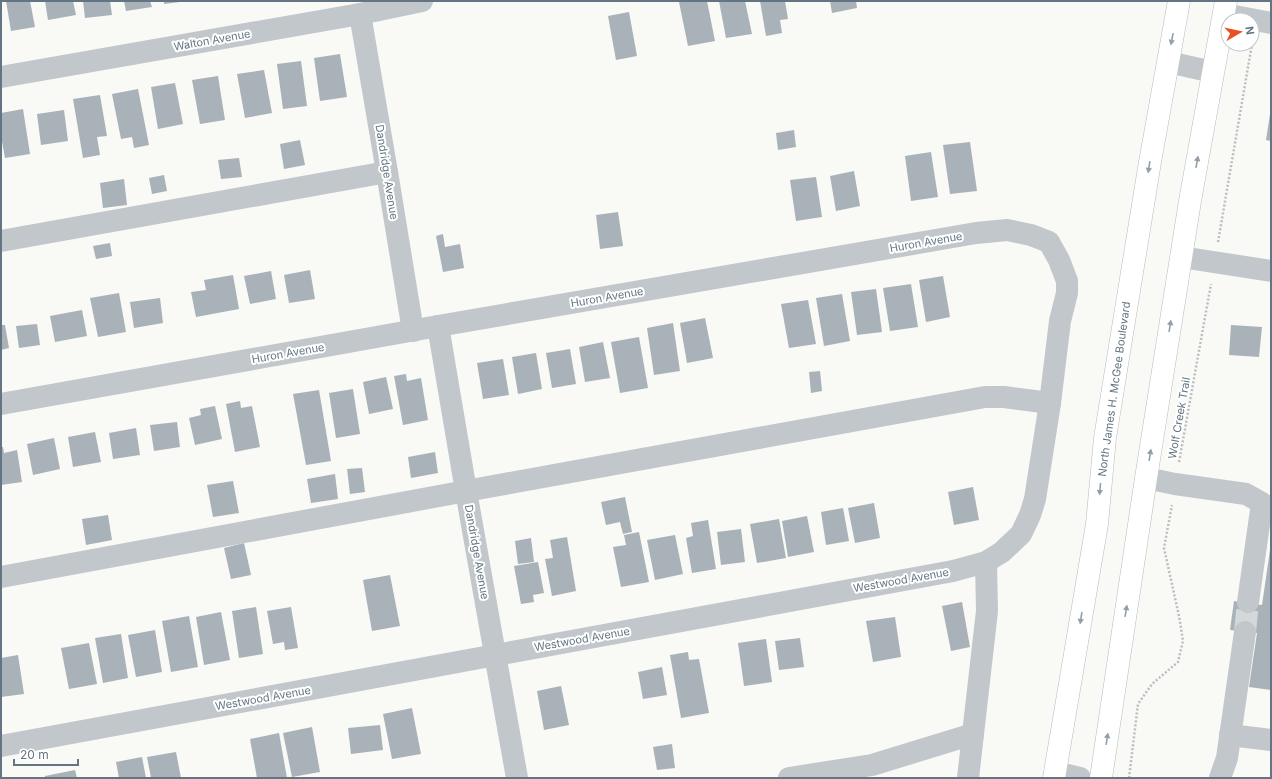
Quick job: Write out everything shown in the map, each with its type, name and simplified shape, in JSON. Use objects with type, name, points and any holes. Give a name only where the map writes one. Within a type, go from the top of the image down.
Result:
[{"type":"main road","name":"North James H. McGee Boulevard","points":[[1055,775],[1097,524],[1106,430],[1179,1]]},
{"type":"main road","points":[[1101,778],[1146,478],[1190,201],[1225,8]]},
{"type":"street","name":"Walton Avenue","points":[[1,76],[360,14],[422,1]]},
{"type":"street","points":[[1225,8],[1271,23]]},
{"type":"street","name":"Dandridge Avenue","points":[[360,14],[388,172],[413,331]]},
{"type":"street","points":[[1168,62],[1213,72]]},
{"type":"street","points":[[1,241],[388,172]]},
{"type":"street","name":"Huron Avenue","points":[[1,404],[438,326],[976,233],[1007,230],[1031,235],[1049,242],[1059,260],[1067,281],[1067,293],[1060,321],[1050,403]]},
{"type":"street","points":[[1181,257],[1271,272]]},
{"type":"street","name":"Dandridge Avenue","points":[[438,326],[517,778]]},
{"type":"street","points":[[1,577],[985,397],[1004,397],[1050,403]]},
{"type":"street","name":"Westwood Avenue","points":[[1,746],[953,571],[986,562],[1002,552],[1021,534],[1030,515],[1035,499],[1050,403]]},
{"type":"street","points":[[1146,478],[1246,494],[1262,503],[1248,602]]},
{"type":"street","points":[[968,778],[987,611],[986,562]]},
{"type":"street","points":[[1220,778],[1227,758],[1245,632]]},
{"type":"street","points":[[789,778],[872,765],[973,734]]},
{"type":"street","points":[[1230,735],[1271,740]]},
{"type":"street","points":[[1055,775],[1080,778]]},
{"type":"path","name":"Wolf Creek Trail","points":[[1129,778],[1138,704],[1152,684],[1178,662],[1183,641],[1180,616],[1164,548],[1251,52]]},
{"type":"building","points":[[6,1],[30,1],[35,27],[11,31]]},
{"type":"building","points":[[45,1],[73,1],[76,15],[48,20]]},
{"type":"building","points":[[83,1],[110,1],[112,15],[85,18]]},
{"type":"building","points":[[124,1],[150,1],[152,7],[126,11]]},
{"type":"building","points":[[164,1],[180,1],[180,2],[164,4]]},
{"type":"building","points":[[707,1],[715,41],[688,46],[679,2]]},
{"type":"building","points":[[719,1],[745,1],[752,34],[726,38]]},
{"type":"building","points":[[760,1],[785,1],[788,19],[780,20],[782,33],[766,36]]},
{"type":"building","points":[[830,1],[856,1],[857,8],[832,13]]},
{"type":"building","points":[[629,12],[637,56],[616,60],[608,16]]},
{"type":"building","points":[[340,54],[347,97],[320,101],[314,58]]},
{"type":"building","points":[[301,61],[307,106],[283,109],[277,64]]},
{"type":"building","points":[[264,70],[272,113],[245,118],[237,74]]},
{"type":"building","points":[[218,76],[225,120],[200,124],[192,80]]},
{"type":"building","points":[[175,83],[183,124],[158,129],[151,87]]},
{"type":"building","points":[[138,89],[149,145],[134,148],[132,137],[121,139],[112,94]]},
{"type":"building","points":[[100,95],[107,136],[97,137],[100,155],[83,158],[73,99]]},
{"type":"building","points":[[23,109],[30,154],[5,158],[1,136],[1,113]]},
{"type":"building","points":[[64,110],[68,141],[41,145],[37,114]]},
{"type":"building","points":[[1271,114],[1271,141],[1266,140]]},
{"type":"building","points":[[794,130],[796,147],[778,150],[776,133]]},
{"type":"building","points":[[300,140],[305,165],[284,169],[280,144]]},
{"type":"building","points":[[970,142],[977,191],[950,194],[943,145]]},
{"type":"building","points":[[931,152],[938,197],[911,201],[905,156]]},
{"type":"building","points":[[239,158],[242,177],[221,179],[218,160]]},
{"type":"building","points":[[854,171],[860,206],[836,211],[830,176]]},
{"type":"building","points":[[164,175],[167,191],[152,194],[149,178]]},
{"type":"building","points":[[816,177],[822,217],[796,221],[790,180]]},
{"type":"building","points":[[124,179],[127,205],[103,208],[100,183]]},
{"type":"building","points":[[618,212],[623,246],[600,249],[596,215]]},
{"type":"building","points":[[443,234],[445,247],[460,244],[464,268],[443,272],[436,236]]},
{"type":"building","points":[[110,243],[112,256],[96,259],[93,246]]},
{"type":"building","points":[[310,270],[315,299],[289,303],[284,275]]},
{"type":"building","points":[[271,271],[276,299],[250,304],[244,276]]},
{"type":"building","points":[[233,275],[239,309],[196,317],[191,292],[206,290],[204,280]]},
{"type":"building","points":[[943,276],[950,317],[926,322],[919,280]]},
{"type":"building","points":[[911,284],[918,327],[890,331],[883,288]]},
{"type":"building","points":[[876,289],[882,332],[857,335],[851,292]]},
{"type":"building","points":[[119,293],[126,332],[98,337],[90,298]]},
{"type":"building","points":[[842,294],[850,341],[824,346],[816,298]]},
{"type":"building","points":[[160,298],[163,323],[134,328],[130,302]]},
{"type":"building","points":[[808,300],[816,344],[789,348],[781,304]]},
{"type":"building","points":[[82,310],[87,336],[55,342],[50,316]]},
{"type":"building","points":[[705,318],[713,358],[687,363],[680,323]]},
{"type":"building","points":[[673,323],[680,371],[654,375],[647,328]]},
{"type":"building","points":[[37,324],[40,345],[19,348],[16,326]]},
{"type":"building","points":[[1,325],[5,325],[9,348],[1,350]]},
{"type":"building","points":[[1231,325],[1262,327],[1259,357],[1229,355]]},
{"type":"building","points":[[639,337],[648,388],[620,393],[611,342]]},
{"type":"building","points":[[603,342],[610,378],[585,382],[579,347]]},
{"type":"building","points":[[570,349],[576,384],[552,388],[546,353]]},
{"type":"building","points":[[536,353],[542,389],[518,394],[512,357]]},
{"type":"building","points":[[503,359],[509,395],[483,399],[477,363]]},
{"type":"building","points":[[820,371],[822,391],[811,393],[809,372]]},
{"type":"building","points":[[406,374],[407,381],[421,378],[428,420],[403,425],[394,376]]},
{"type":"building","points":[[386,377],[393,409],[369,414],[363,382]]},
{"type":"building","points":[[353,389],[360,434],[336,438],[329,393]]},
{"type":"building","points":[[319,390],[331,461],[306,465],[293,394]]},
{"type":"building","points":[[240,401],[241,408],[252,406],[260,447],[235,452],[226,404]]},
{"type":"building","points":[[215,406],[222,439],[195,445],[189,418],[201,415],[200,409]]},
{"type":"building","points":[[177,422],[180,447],[154,451],[150,425]]},
{"type":"building","points":[[136,428],[140,455],[113,459],[109,433]]},
{"type":"building","points":[[95,432],[101,462],[73,467],[68,437]]},
{"type":"building","points":[[54,438],[60,469],[33,475],[27,444]]},
{"type":"building","points":[[1,447],[3,447],[4,453],[17,450],[22,482],[1,485]]},
{"type":"building","points":[[435,452],[438,473],[411,478],[408,457]]},
{"type":"building","points":[[362,468],[365,492],[350,494],[347,469]]},
{"type":"building","points":[[335,474],[338,499],[311,503],[307,479]]},
{"type":"building","points":[[233,481],[239,513],[213,517],[207,485]]},
{"type":"building","points":[[973,487],[979,520],[954,525],[948,492]]},
{"type":"building","points":[[625,497],[632,532],[623,534],[620,522],[606,525],[601,502]]},
{"type":"building","points":[[874,503],[880,538],[855,543],[848,508]]},
{"type":"building","points":[[843,508],[849,541],[826,545],[821,512]]},
{"type":"building","points":[[108,515],[112,540],[86,545],[82,519]]},
{"type":"building","points":[[807,516],[814,552],[788,557],[782,521]]},
{"type":"building","points":[[779,519],[786,558],[757,563],[750,524]]},
{"type":"building","points":[[708,520],[716,569],[692,573],[686,538],[693,536],[691,523]]},
{"type":"building","points":[[741,529],[745,562],[721,565],[717,532]]},
{"type":"building","points":[[639,532],[649,582],[621,587],[613,547],[626,545],[624,535]]},
{"type":"building","points":[[675,535],[683,574],[655,580],[647,540]]},
{"type":"building","points":[[567,537],[576,591],[552,596],[545,559],[553,558],[550,540]]},
{"type":"building","points":[[531,538],[534,562],[518,564],[515,541]]},
{"type":"building","points":[[244,543],[251,575],[231,579],[224,548]]},
{"type":"building","points":[[1270,550],[1271,690],[1249,687],[1257,633],[1230,630],[1234,601],[1262,605]]},
{"type":"building","points":[[538,562],[544,593],[533,595],[534,602],[521,604],[514,566]]},
{"type":"building","points":[[390,575],[400,626],[372,631],[363,580]]},
{"type":"building","points":[[962,602],[970,647],[951,651],[942,606]]},
{"type":"building","points":[[256,607],[263,654],[239,658],[232,611]]},
{"type":"building","points":[[291,607],[298,648],[285,650],[284,642],[273,644],[267,611]]},
{"type":"building","points":[[221,612],[230,660],[204,665],[196,617]]},
{"type":"building","points":[[189,616],[198,667],[171,672],[162,621]]},
{"type":"building","points":[[895,617],[901,657],[873,662],[866,621]]},
{"type":"building","points":[[155,630],[162,672],[136,677],[128,635]]},
{"type":"building","points":[[121,634],[128,678],[103,683],[95,638]]},
{"type":"building","points":[[800,638],[804,667],[779,670],[775,641]]},
{"type":"building","points":[[766,639],[772,682],[744,686],[738,643]]},
{"type":"building","points":[[89,643],[97,684],[69,689],[61,648]]},
{"type":"building","points":[[688,652],[689,660],[699,659],[709,713],[681,718],[670,655]]},
{"type":"building","points":[[18,655],[24,694],[1,697],[1,658]]},
{"type":"building","points":[[662,667],[667,695],[643,699],[638,672]]},
{"type":"building","points":[[561,686],[569,725],[544,730],[537,691]]},
{"type":"building","points":[[412,708],[421,754],[392,759],[383,714]]},
{"type":"building","points":[[380,725],[383,750],[351,754],[348,728]]},
{"type":"building","points":[[312,727],[320,772],[292,777],[283,733]]},
{"type":"building","points":[[279,733],[287,778],[257,778],[250,739]]},
{"type":"building","points":[[672,744],[675,768],[657,770],[653,747]]},
{"type":"building","points":[[176,752],[181,778],[151,778],[147,757]]},
{"type":"building","points":[[142,757],[146,778],[119,778],[116,762]]},
{"type":"building","points":[[75,770],[77,778],[45,778],[45,776]]},
{"type":"tunnel","points":[[1245,632],[1248,602]]}]
